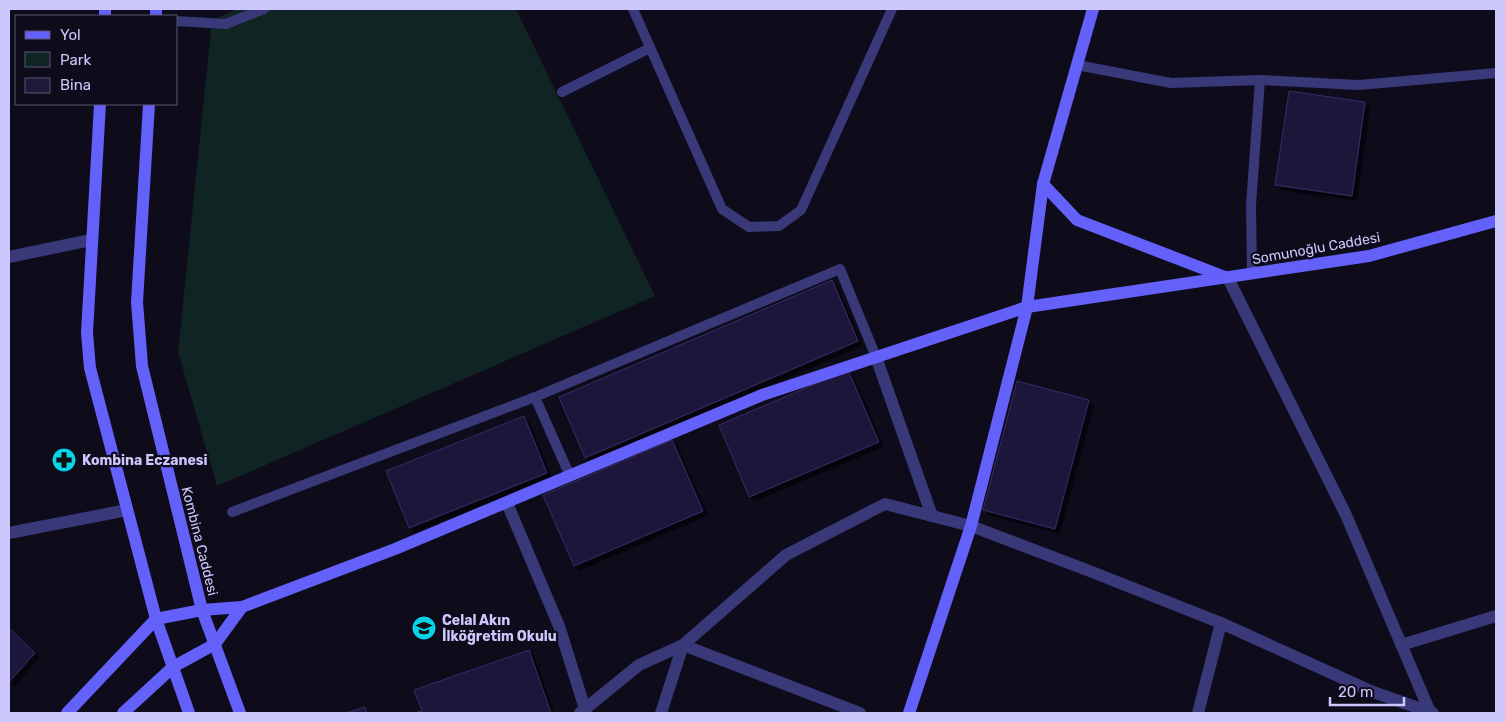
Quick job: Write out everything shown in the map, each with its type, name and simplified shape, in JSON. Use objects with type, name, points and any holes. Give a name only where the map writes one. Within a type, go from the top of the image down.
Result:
[{"type":"main road","points":[[909,713],[971,526],[1027,307],[1043,184],[1093,9]]},
{"type":"main road","points":[[100,105],[87,333],[90,368],[156,619],[189,713]]},
{"type":"main road","name":"Kombina Caddesi","points":[[149,105],[136,302],[142,366],[202,610],[240,713]]},
{"type":"main road","points":[[1043,184],[1077,220],[1228,278]]},
{"type":"main road","name":"Somunoğlu Caddesi","points":[[156,619],[202,610],[242,607],[395,549],[762,395],[1027,307],[1369,256],[1496,221]]},
{"type":"main road","points":[[123,713],[173,667],[215,644],[242,607]]},
{"type":"main road","points":[[67,713],[156,619]]},
{"type":"street","points":[[9,257],[91,240]]},
{"type":"street","points":[[1228,278],[1346,515],[1431,713]]},
{"type":"street","points":[[876,357],[932,516]]},
{"type":"street","points":[[507,503],[559,626],[583,711],[639,664],[682,644],[786,555],[885,504],[971,526],[1221,623],[1373,692],[1431,713]]},
{"type":"street","points":[[9,534],[127,510]]},
{"type":"street","points":[[1401,645],[1496,616]]},
{"type":"street","points":[[1198,713],[1221,623]]},
{"type":"street","points":[[661,713],[682,644]]},
{"type":"street","points":[[682,644],[860,713]]},
{"type":"lane","points":[[178,21],[226,24],[264,9]]},
{"type":"lane","points":[[633,9],[722,209],[749,227],[779,226],[801,210],[892,9]]},
{"type":"lane","points":[[562,92],[650,48]]},
{"type":"lane","points":[[1077,65],[1171,83],[1260,80],[1359,85],[1496,73]]},
{"type":"lane","points":[[1252,274],[1251,205],[1260,80]]},
{"type":"lane","points":[[232,512],[535,396],[840,269],[876,357]]},
{"type":"lane","points":[[535,396],[570,476]]},
{"type":"green space","points":[[237,9],[516,9],[655,296],[217,486],[178,352],[212,20]]},
{"type":"building","points":[[1289,91],[1365,102],[1352,196],[1275,185]]},
{"type":"building","points":[[832,280],[858,341],[585,458],[559,397]]},
{"type":"building","points":[[848,370],[879,442],[749,497],[719,425]]},
{"type":"building","points":[[1017,381],[1089,400],[1055,529],[983,510]]},
{"type":"building","points":[[524,416],[547,473],[409,528],[386,471]]},
{"type":"building","points":[[672,440],[703,511],[574,566],[543,495]]},
{"type":"building","points":[[9,628],[35,653],[9,682]]},
{"type":"building","points":[[529,650],[551,713],[414,713],[422,711],[414,690]]},
{"type":"building","points":[[365,707],[367,713],[346,713]]},
{"type":"place","name":"Kombina Eczanesi","points":[[64,460]]},
{"type":"place","name":"Celal Akın İlköğretim Okulu","points":[[424,628]]}]
